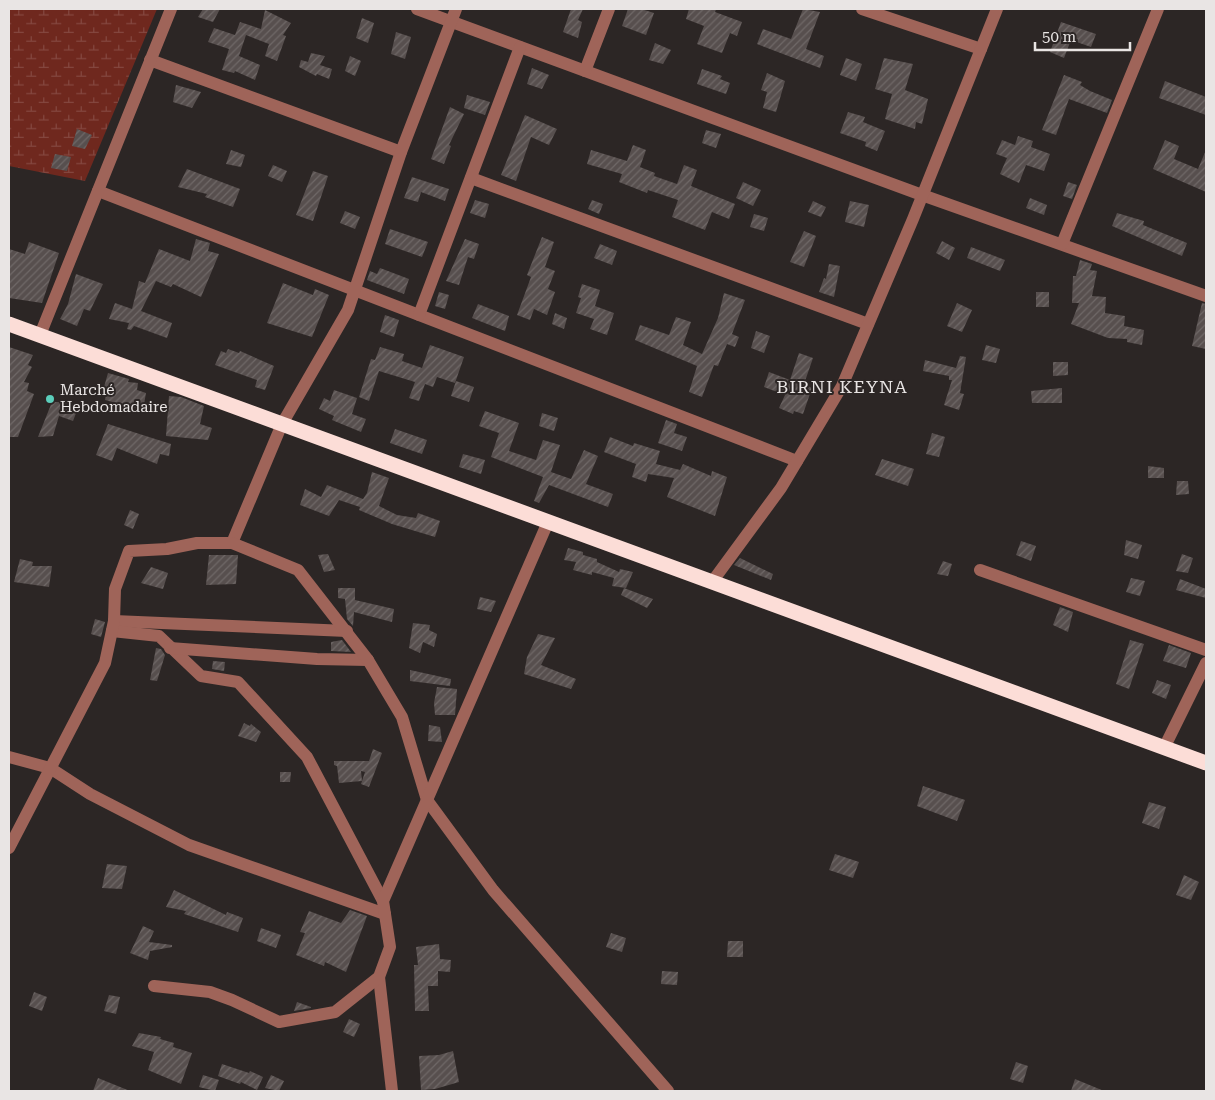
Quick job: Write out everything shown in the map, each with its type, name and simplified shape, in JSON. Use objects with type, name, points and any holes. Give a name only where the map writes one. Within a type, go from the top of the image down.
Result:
[{"type":"highway","points":[[9,324],[1206,763]]},
{"type":"street","points":[[40,336],[171,9]]},
{"type":"street","points":[[417,9],[922,195],[1206,296]]},
{"type":"street","points":[[232,543],[282,424],[348,310],[401,152],[456,9]]},
{"type":"street","points":[[585,70],[609,9]]},
{"type":"street","points":[[862,9],[981,49]]},
{"type":"street","points":[[712,582],[781,488],[842,386],[997,9]]},
{"type":"street","points":[[1062,244],[1158,9]]},
{"type":"street","points":[[419,315],[520,47]]},
{"type":"street","points":[[150,60],[401,152]]},
{"type":"street","points":[[471,178],[868,324]]},
{"type":"street","points":[[98,191],[797,462]]},
{"type":"street","points":[[383,901],[548,522]]},
{"type":"street","points":[[9,848],[105,663],[113,626],[114,589],[129,551],[167,549],[197,543],[232,543],[298,570],[347,631],[368,660],[402,717],[427,800],[493,890],[668,1091]]},
{"type":"street","points":[[980,570],[1206,650]]},
{"type":"street","points":[[113,626],[347,631]]},
{"type":"street","points":[[113,626],[159,636],[202,676],[238,682],[307,757],[383,901],[390,947],[379,977],[392,1091]]},
{"type":"street","points":[[170,648],[317,659],[368,660]]},
{"type":"street","points":[[1164,748],[1206,663]]},
{"type":"street","points":[[9,757],[50,768],[90,794],[189,845],[385,914]]},
{"type":"street","points":[[154,986],[210,992],[279,1022],[335,1012],[379,977]]},
{"type":"green space","points":[[9,9],[157,9],[85,181],[9,166]]},
{"type":"building","points":[[203,9],[220,9],[213,22],[198,17]]},
{"type":"building","points":[[571,9],[583,9],[578,20],[582,22],[578,38],[563,32]]},
{"type":"building","points":[[628,9],[641,9],[654,13],[646,35],[622,26]]},
{"type":"building","points":[[689,9],[716,9],[715,12],[742,22],[737,36],[730,33],[722,53],[697,44],[704,26],[686,19]]},
{"type":"building","points":[[803,9],[820,12],[806,49],[824,56],[820,68],[757,44],[763,29],[791,39]]},
{"type":"building","points":[[265,10],[291,23],[283,35],[286,36],[277,61],[265,56],[269,44],[246,35],[239,56],[260,65],[255,80],[235,71],[234,73],[222,70],[229,49],[208,42],[214,28],[235,35],[240,22],[261,29]]},
{"type":"building","points":[[362,18],[374,23],[368,43],[356,38]]},
{"type":"building","points":[[1061,22],[1096,34],[1091,47],[1071,40],[1064,58],[1050,52]]},
{"type":"building","points":[[396,32],[411,37],[405,59],[391,54]]},
{"type":"building","points":[[655,43],[671,50],[663,64],[649,60]]},
{"type":"building","points":[[311,53],[325,56],[320,65],[332,69],[329,79],[317,74],[316,76],[299,67],[301,60],[308,62]]},
{"type":"building","points":[[350,56],[361,61],[355,76],[345,71]]},
{"type":"building","points":[[846,58],[862,64],[856,81],[840,75]]},
{"type":"building","points":[[884,58],[913,64],[905,90],[928,99],[922,124],[916,122],[915,129],[885,119],[892,94],[875,89]]},
{"type":"building","points":[[532,68],[549,75],[542,89],[527,84]]},
{"type":"building","points":[[702,69],[722,76],[720,79],[730,83],[726,94],[697,84]]},
{"type":"building","points":[[767,73],[785,81],[776,112],[763,108],[767,92],[761,90]]},
{"type":"building","points":[[1064,75],[1082,82],[1080,85],[1090,91],[1112,100],[1107,113],[1069,99],[1056,135],[1042,130]]},
{"type":"building","points":[[1165,81],[1206,97],[1206,115],[1159,98]]},
{"type":"building","points":[[176,85],[201,92],[192,108],[173,102]]},
{"type":"building","points":[[467,95],[490,102],[485,115],[464,108]]},
{"type":"building","points":[[450,107],[464,114],[449,145],[451,146],[444,164],[431,159]]},
{"type":"building","points":[[848,112],[865,117],[863,122],[885,131],[877,151],[865,146],[866,142],[840,133]]},
{"type":"building","points":[[525,115],[557,129],[549,145],[531,137],[516,181],[501,175]]},
{"type":"building","points":[[77,129],[92,135],[85,149],[72,146]]},
{"type":"building","points":[[706,130],[721,134],[716,148],[702,143]]},
{"type":"building","points":[[1018,136],[1033,141],[1031,147],[1050,154],[1044,171],[1026,165],[1019,183],[1000,174],[1007,158],[996,154],[1002,140],[1015,145]]},
{"type":"building","points":[[1165,140],[1179,146],[1174,159],[1198,169],[1206,150],[1206,192],[1153,169]]},
{"type":"building","points":[[633,145],[646,150],[640,167],[655,173],[654,176],[677,184],[684,165],[697,170],[691,186],[735,204],[729,219],[712,212],[705,230],[672,217],[678,200],[648,190],[647,193],[619,182],[622,174],[587,164],[591,150],[627,161]]},
{"type":"building","points":[[231,150],[245,155],[241,167],[226,164]]},
{"type":"building","points":[[55,154],[71,157],[67,171],[51,168]]},
{"type":"building","points":[[273,165],[287,171],[282,182],[268,176]]},
{"type":"building","points":[[187,169],[240,189],[233,207],[205,197],[207,194],[178,187]]},
{"type":"building","points":[[313,171],[328,176],[313,221],[296,215]]},
{"type":"building","points":[[412,177],[449,189],[445,201],[421,192],[418,202],[404,198]]},
{"type":"building","points":[[743,182],[761,190],[753,206],[736,198]]},
{"type":"building","points":[[1068,182],[1077,185],[1072,199],[1063,196]]},
{"type":"building","points":[[1030,198],[1047,205],[1044,215],[1026,208]]},
{"type":"building","points":[[475,200],[489,204],[485,218],[470,213]]},
{"type":"building","points":[[592,200],[603,204],[599,214],[588,209]]},
{"type":"building","points":[[813,201],[826,207],[821,217],[808,212]]},
{"type":"building","points":[[850,201],[869,205],[864,227],[845,222]]},
{"type":"building","points":[[345,211],[360,217],[355,229],[340,223]]},
{"type":"building","points":[[1117,213],[1144,221],[1143,225],[1187,243],[1182,256],[1112,226]]},
{"type":"building","points":[[754,214],[768,218],[764,231],[750,227]]},
{"type":"building","points":[[390,229],[428,242],[422,257],[385,244]]},
{"type":"building","points":[[804,231],[816,236],[804,267],[790,262]]},
{"type":"building","points":[[542,237],[554,242],[545,267],[555,271],[548,289],[555,292],[547,315],[534,309],[530,320],[517,315],[531,277],[527,275]]},
{"type":"building","points":[[196,239],[210,243],[208,251],[219,254],[201,297],[173,284],[171,287],[156,281],[141,311],[172,323],[167,338],[134,326],[131,330],[127,329],[129,323],[109,319],[115,303],[132,309],[139,281],[145,283],[159,249],[190,261]]},
{"type":"building","points":[[465,239],[479,244],[474,259],[468,257],[459,285],[446,281]]},
{"type":"building","points":[[942,241],[955,248],[949,260],[936,253]]},
{"type":"building","points":[[29,242],[59,253],[42,303],[9,298],[9,249],[25,254]]},
{"type":"building","points":[[600,244],[617,251],[612,265],[594,258]]},
{"type":"building","points":[[971,247],[1005,260],[1000,271],[967,258]]},
{"type":"building","points":[[1080,260],[1092,264],[1090,270],[1097,271],[1092,296],[1106,297],[1105,313],[1125,316],[1124,326],[1144,330],[1142,345],[1127,342],[1127,339],[1108,338],[1071,324],[1079,303],[1072,303],[1073,276],[1076,276]]},
{"type":"building","points":[[829,264],[840,266],[834,297],[819,292],[824,278],[826,279]]},
{"type":"building","points":[[380,268],[409,279],[404,294],[367,280],[370,271],[377,274]]},
{"type":"building","points":[[76,274],[103,284],[90,311],[84,309],[77,326],[60,319],[68,304]]},
{"type":"building","points":[[283,283],[313,295],[315,289],[329,295],[312,337],[267,323]]},
{"type":"building","points":[[582,284],[600,290],[595,306],[614,313],[607,335],[590,329],[594,319],[576,313],[581,298],[578,297]]},
{"type":"building","points":[[439,292],[449,295],[445,309],[435,306]]},
{"type":"building","points":[[1036,292],[1049,292],[1049,307],[1036,307]]},
{"type":"building","points":[[724,293],[745,300],[732,334],[739,337],[735,347],[727,344],[718,366],[714,365],[702,397],[689,392],[697,366],[635,340],[640,325],[669,335],[676,317],[691,322],[683,345],[702,354],[718,318]]},
{"type":"building","points":[[957,303],[972,310],[962,332],[947,326]]},
{"type":"building","points":[[1202,303],[1206,304],[1206,349],[1192,346]]},
{"type":"building","points":[[478,304],[509,316],[505,331],[472,318]]},
{"type":"building","points":[[555,313],[567,318],[564,329],[552,324]]},
{"type":"building","points":[[385,315],[399,320],[394,337],[380,332]]},
{"type":"building","points":[[756,331],[770,336],[764,353],[751,348]]},
{"type":"building","points":[[430,345],[464,357],[455,383],[437,377],[433,387],[425,384],[419,401],[409,398],[415,382],[379,371],[369,401],[359,397],[371,359],[375,360],[380,347],[404,354],[402,361],[422,368]]},
{"type":"building","points":[[986,345],[1000,349],[996,363],[982,360]]},
{"type":"building","points":[[9,347],[33,355],[28,365],[32,367],[24,382],[29,383],[27,391],[34,394],[18,437],[9,437]]},
{"type":"building","points":[[228,349],[239,353],[240,351],[274,366],[265,390],[255,387],[257,380],[215,365],[221,351],[226,353]]},
{"type":"building","points":[[799,353],[813,358],[804,384],[812,388],[803,414],[794,411],[793,414],[779,408],[785,395],[764,387],[769,372],[790,380]]},
{"type":"building","points":[[960,356],[966,357],[960,393],[964,394],[959,410],[944,405],[952,380],[949,380],[949,376],[923,371],[925,360],[956,368]]},
{"type":"building","points":[[1053,362],[1068,362],[1068,375],[1053,376]]},
{"type":"building","points":[[108,373],[129,379],[128,382],[138,383],[137,390],[146,393],[143,410],[105,400],[108,387],[104,387]]},
{"type":"building","points":[[456,381],[474,387],[469,402],[451,396]]},
{"type":"building","points":[[1062,388],[1062,403],[1032,403],[1031,391]]},
{"type":"building","points":[[334,390],[357,398],[352,414],[366,419],[361,432],[332,420],[334,416],[319,409],[324,398],[330,401]]},
{"type":"building","points":[[169,396],[181,397],[204,406],[200,424],[212,428],[208,440],[166,436]]},
{"type":"building","points":[[52,402],[63,402],[78,408],[73,421],[59,416],[53,436],[38,437]]},
{"type":"building","points":[[485,411],[519,423],[509,451],[536,460],[543,440],[560,445],[551,472],[571,479],[584,450],[598,456],[586,484],[613,494],[608,507],[549,485],[539,503],[534,501],[543,477],[491,457],[499,433],[479,426]]},
{"type":"building","points":[[542,413],[558,418],[554,431],[539,426]]},
{"type":"building","points":[[666,420],[677,424],[674,433],[687,437],[682,451],[658,443]]},
{"type":"building","points":[[108,424],[171,444],[169,456],[160,454],[157,464],[117,448],[112,461],[96,455]]},
{"type":"building","points":[[395,429],[427,440],[422,454],[390,443]]},
{"type":"building","points":[[932,433],[945,437],[939,457],[926,454]]},
{"type":"building","points":[[610,437],[633,446],[634,443],[660,451],[656,464],[680,470],[683,464],[711,476],[712,471],[727,477],[715,516],[667,497],[674,478],[648,474],[646,482],[632,477],[636,464],[604,452]]},
{"type":"building","points":[[463,454],[485,460],[481,474],[459,467]]},
{"type":"building","points":[[882,459],[914,469],[908,486],[875,475]]},
{"type":"building","points":[[1148,466],[1164,468],[1164,478],[1148,478]]},
{"type":"building","points":[[372,472],[389,478],[379,506],[397,515],[416,518],[418,513],[440,521],[435,537],[392,524],[359,510],[360,507],[339,500],[329,516],[300,505],[305,489],[321,497],[327,485],[363,499],[367,493]]},
{"type":"building","points":[[1177,481],[1188,481],[1189,494],[1176,495]]},
{"type":"building","points":[[130,510],[139,514],[133,529],[124,525]]},
{"type":"building","points":[[1126,540],[1142,545],[1138,559],[1124,555]]},
{"type":"building","points":[[1021,541],[1036,546],[1031,561],[1016,555]]},
{"type":"building","points":[[568,548],[583,552],[583,555],[597,559],[597,562],[619,572],[620,569],[633,572],[626,588],[612,586],[614,578],[592,572],[592,575],[573,570],[576,562],[564,560]]},
{"type":"building","points":[[328,554],[335,570],[324,572],[318,555]]},
{"type":"building","points":[[1182,554],[1193,558],[1188,573],[1176,571]]},
{"type":"building","points":[[209,555],[238,555],[236,584],[206,585]]},
{"type":"building","points":[[740,558],[773,574],[771,580],[734,565]]},
{"type":"building","points":[[20,559],[33,562],[32,566],[52,566],[49,587],[14,582]]},
{"type":"building","points":[[943,561],[952,564],[948,576],[937,574]]},
{"type":"building","points":[[151,567],[168,573],[163,589],[141,583]]},
{"type":"building","points":[[1131,578],[1145,581],[1140,596],[1126,592]]},
{"type":"building","points":[[1180,579],[1206,589],[1206,598],[1176,590]]},
{"type":"building","points":[[338,588],[355,588],[355,600],[394,609],[392,622],[354,612],[353,626],[347,619],[345,599],[338,598]]},
{"type":"building","points":[[624,588],[653,599],[647,608],[621,595]]},
{"type":"building","points":[[480,597],[496,601],[491,612],[477,609]]},
{"type":"building","points":[[1060,607],[1073,612],[1068,632],[1053,625]]},
{"type":"building","points":[[95,619],[105,622],[101,637],[91,634]]},
{"type":"building","points":[[413,623],[430,625],[429,630],[437,634],[434,647],[423,642],[420,653],[409,648]]},
{"type":"building","points":[[538,634],[555,638],[541,665],[576,679],[571,689],[524,674],[527,657]]},
{"type":"building","points":[[342,640],[351,652],[331,651],[331,642]]},
{"type":"building","points":[[1130,640],[1144,644],[1129,689],[1116,684]]},
{"type":"building","points":[[1169,645],[1191,653],[1186,668],[1163,661]]},
{"type":"building","points":[[156,648],[161,649],[165,655],[157,681],[150,680]]},
{"type":"building","points":[[213,661],[225,662],[224,671],[212,669]]},
{"type":"building","points":[[410,670],[451,679],[450,686],[410,681]]},
{"type":"building","points":[[1157,680],[1171,685],[1166,699],[1152,693]]},
{"type":"building","points":[[437,687],[457,689],[455,715],[435,715],[434,703]]},
{"type":"building","points":[[244,723],[250,726],[251,724],[261,732],[256,742],[238,736]]},
{"type":"building","points":[[429,725],[440,727],[442,742],[428,741]]},
{"type":"building","points":[[373,749],[382,753],[369,787],[361,784],[362,781],[339,783],[337,766],[334,765],[334,761],[369,761]],"holes":[[[361,771],[365,772],[362,781]]]},
{"type":"building","points":[[280,772],[291,772],[290,782],[280,782]]},
{"type":"building","points":[[923,786],[965,800],[957,821],[917,806]]},
{"type":"building","points":[[1149,802],[1166,807],[1159,829],[1142,823]]},
{"type":"building","points":[[835,854],[859,862],[853,878],[829,870]]},
{"type":"building","points":[[107,864],[127,866],[122,889],[102,888]]},
{"type":"building","points":[[1184,875],[1199,882],[1191,900],[1176,895]]},
{"type":"building","points":[[174,890],[226,915],[227,912],[243,918],[238,932],[184,914],[186,911],[166,907]]},
{"type":"building","points":[[350,910],[367,916],[346,972],[325,962],[324,966],[296,955],[305,933],[300,932],[309,911],[341,923]]},
{"type":"building","points":[[143,926],[154,931],[149,942],[172,945],[172,947],[150,951],[148,960],[130,953]]},
{"type":"building","points":[[261,928],[281,935],[276,948],[257,941]]},
{"type":"building","points":[[611,933],[626,938],[622,952],[606,947]]},
{"type":"building","points":[[728,941],[743,941],[743,957],[727,957]]},
{"type":"building","points":[[439,944],[440,959],[451,960],[450,972],[438,971],[438,986],[428,986],[429,1011],[415,1011],[414,965],[418,965],[416,947]]},
{"type":"building","points":[[662,971],[678,972],[677,985],[661,984]]},
{"type":"building","points":[[34,992],[47,997],[42,1011],[29,1006]]},
{"type":"building","points":[[109,995],[120,997],[116,1014],[104,1011]]},
{"type":"building","points":[[297,1002],[311,1007],[311,1008],[294,1011]]},
{"type":"building","points":[[349,1019],[360,1024],[354,1037],[343,1032]]},
{"type":"building","points":[[139,1033],[161,1037],[160,1039],[174,1043],[173,1047],[192,1053],[181,1084],[148,1070],[154,1052],[132,1046]]},
{"type":"building","points":[[453,1051],[459,1082],[435,1089],[421,1090],[419,1056],[439,1055]]},
{"type":"building","points":[[1016,1062],[1028,1066],[1023,1083],[1010,1079]]},
{"type":"building","points":[[222,1064],[249,1073],[250,1071],[263,1077],[257,1090],[241,1082],[240,1084],[218,1076]]},
{"type":"building","points":[[203,1075],[219,1080],[215,1091],[199,1087]]},
{"type":"building","points":[[271,1075],[284,1081],[279,1091],[265,1088]]},
{"type":"building","points":[[98,1078],[130,1091],[93,1091]]},
{"type":"building","points":[[1075,1079],[1104,1091],[1071,1091]]},
{"type":"place","name":"Marché Hebdomadaire","points":[[50,399]]},
{"type":"district","name":"BIRNI KEYNA","points":[[842,386]]}]
